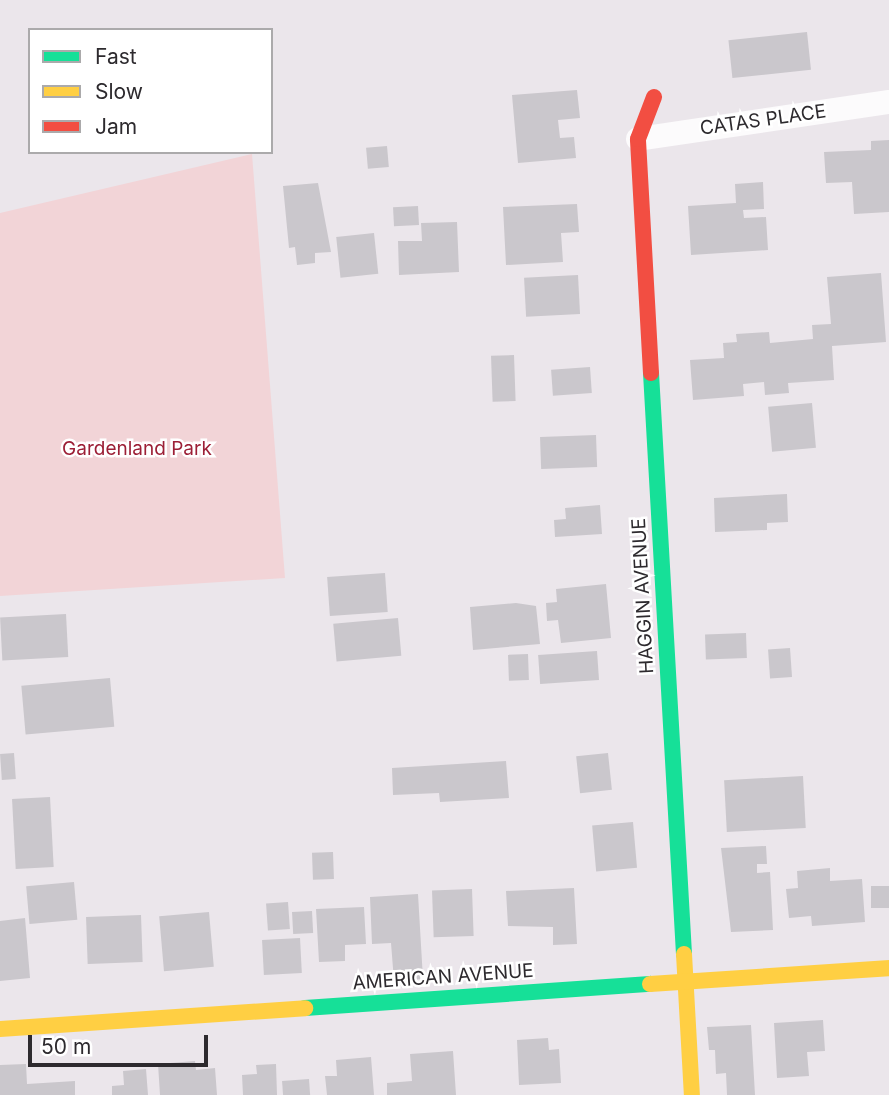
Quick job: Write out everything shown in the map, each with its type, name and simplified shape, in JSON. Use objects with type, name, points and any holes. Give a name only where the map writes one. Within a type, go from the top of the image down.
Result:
[{"type":"street","name":"HAGGIN AVENUE","points":[[654,97],[638,139],[692,1095]]},
{"type":"street","name":"CATAS PLACE","points":[[638,139],[889,102]]},
{"type":"street","name":"AMERICAN AVENUE","points":[[0,1028],[889,968]]},
{"type":"green space","name":"Gardenland Park","points":[[252,154],[285,578],[0,596],[0,213]]},
{"type":"building","points":[[807,32],[811,70],[732,78],[728,40]]},
{"type":"building","points":[[577,90],[580,118],[558,120],[560,138],[574,137],[576,158],[518,163],[512,95]]},
{"type":"building","points":[[889,140],[889,212],[854,214],[852,182],[826,183],[824,152],[871,150],[871,141]]},
{"type":"building","points":[[387,146],[389,167],[368,169],[366,148]]},
{"type":"building","points":[[763,182],[764,209],[743,210],[744,218],[766,217],[768,250],[691,255],[688,206],[736,203],[735,184]]},
{"type":"building","points":[[318,183],[331,252],[315,253],[315,263],[297,265],[295,247],[289,248],[283,186]]},
{"type":"building","points":[[577,204],[579,232],[561,233],[563,262],[506,265],[503,207]]},
{"type":"building","points":[[418,206],[419,225],[394,226],[393,207]]},
{"type":"building","points":[[457,222],[459,272],[399,275],[398,241],[422,241],[421,223]]},
{"type":"building","points":[[374,233],[378,274],[340,278],[336,237]]},
{"type":"building","points":[[881,273],[886,342],[832,346],[834,380],[788,383],[789,393],[765,395],[764,382],[743,384],[744,396],[693,400],[690,360],[724,358],[723,343],[737,342],[736,334],[769,332],[770,343],[813,339],[812,325],[831,324],[827,277]]},
{"type":"building","points":[[578,275],[580,314],[526,317],[524,278]]},
{"type":"building","points":[[514,355],[516,401],[493,402],[491,356]]},
{"type":"building","points":[[590,367],[592,393],[553,396],[551,370]]},
{"type":"building","points":[[812,403],[816,448],[772,452],[768,407]]},
{"type":"building","points":[[596,435],[597,467],[541,469],[540,437]]},
{"type":"building","points":[[787,494],[788,522],[767,523],[767,530],[715,532],[714,498]]},
{"type":"building","points":[[600,505],[602,534],[555,537],[554,520],[566,519],[565,508]]},
{"type":"building","points":[[385,573],[388,612],[330,616],[327,577]]},
{"type":"building","points":[[606,584],[611,638],[561,643],[558,620],[547,621],[546,603],[557,602],[556,589]]},
{"type":"building","points":[[516,603],[536,606],[540,644],[473,650],[470,607]]},
{"type":"building","points":[[66,614],[68,657],[2,660],[0,617]]},
{"type":"building","points":[[398,618],[401,656],[337,662],[333,624]]},
{"type":"building","points":[[746,633],[747,658],[706,659],[705,634]]},
{"type":"building","points":[[790,648],[792,677],[770,678],[768,650]]},
{"type":"building","points":[[597,651],[599,680],[540,684],[538,655]]},
{"type":"building","points":[[528,654],[529,680],[509,681],[508,655]]},
{"type":"building","points":[[110,678],[114,727],[26,735],[21,686]]},
{"type":"building","points":[[14,753],[16,779],[2,780],[0,754]]},
{"type":"building","points":[[608,753],[612,790],[580,793],[576,756]]},
{"type":"building","points":[[506,761],[509,798],[440,802],[439,793],[393,795],[392,768]]},
{"type":"building","points":[[803,776],[806,828],[727,832],[724,780]]},
{"type":"building","points":[[50,797],[54,867],[16,869],[12,799]]},
{"type":"building","points":[[633,822],[637,868],[596,871],[592,826]]},
{"type":"building","points":[[766,846],[767,864],[757,864],[757,873],[770,872],[773,930],[731,932],[721,848]]},
{"type":"building","points":[[333,852],[334,879],[313,880],[312,853]]},
{"type":"building","points":[[830,868],[830,881],[862,879],[865,922],[812,926],[811,916],[789,918],[786,889],[798,888],[797,871]]},
{"type":"building","points":[[74,882],[77,920],[29,924],[26,886]]},
{"type":"building","points":[[871,886],[889,886],[889,908],[871,908]]},
{"type":"building","points":[[574,888],[577,944],[553,945],[553,927],[508,926],[506,891]]},
{"type":"building","points":[[472,889],[474,936],[434,937],[432,890]]},
{"type":"building","points":[[418,894],[423,979],[394,981],[391,943],[372,944],[370,897]]},
{"type":"building","points":[[288,902],[290,929],[268,930],[266,904]]},
{"type":"building","points":[[364,907],[366,944],[345,945],[345,961],[319,962],[316,909]]},
{"type":"building","points":[[312,911],[313,933],[293,934],[292,912]]},
{"type":"building","points":[[209,912],[214,967],[164,971],[159,916]]},
{"type":"building","points":[[141,915],[143,962],[88,964],[86,917]]},
{"type":"building","points":[[25,918],[30,978],[0,981],[0,921]]},
{"type":"building","points":[[300,938],[302,973],[264,975],[262,940]]},
{"type":"building","points":[[823,1020],[825,1051],[807,1052],[809,1076],[777,1078],[774,1023]]},
{"type":"building","points":[[751,1025],[755,1095],[727,1095],[726,1073],[716,1074],[715,1050],[709,1050],[707,1027]]},
{"type":"building","points":[[548,1038],[549,1050],[559,1049],[561,1083],[519,1085],[517,1040]]},
{"type":"building","points":[[453,1051],[456,1095],[387,1095],[387,1083],[412,1081],[410,1054]]},
{"type":"building","points":[[371,1057],[374,1095],[327,1095],[325,1076],[337,1076],[336,1060]]},
{"type":"building","points":[[195,1061],[196,1070],[215,1068],[217,1095],[160,1095],[158,1064]]},
{"type":"building","points":[[26,1064],[27,1084],[75,1081],[75,1095],[0,1095],[0,1065]]},
{"type":"building","points":[[276,1064],[277,1095],[243,1095],[242,1075],[257,1074],[256,1065]]},
{"type":"building","points":[[146,1069],[148,1095],[112,1095],[112,1086],[124,1085],[123,1071]]},
{"type":"building","points":[[309,1079],[310,1095],[283,1095],[282,1081]]},
{"type":"traffic: fast","points":[[651,373],[684,954]]},
{"type":"traffic: fast","points":[[305,1008],[650,984]]},
{"type":"traffic: slow","points":[[684,954],[692,1095]]},
{"type":"traffic: slow","points":[[650,984],[889,968]]},
{"type":"traffic: slow","points":[[0,1029],[305,1008]]},
{"type":"traffic: jam","points":[[651,373],[638,139],[654,97]]}]
